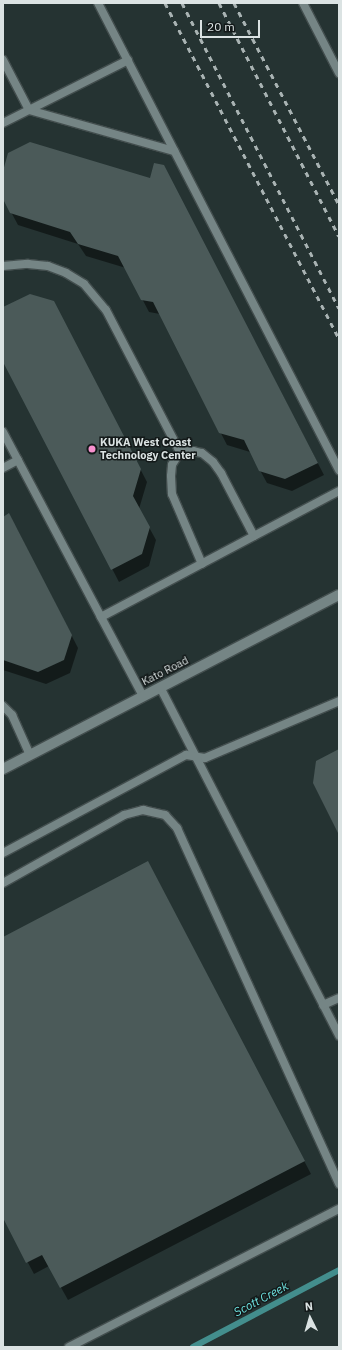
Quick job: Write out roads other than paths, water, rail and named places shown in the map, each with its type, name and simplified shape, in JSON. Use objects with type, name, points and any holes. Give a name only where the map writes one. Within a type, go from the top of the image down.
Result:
[{"type":"street","name":"Kato Road","points":[[3,769],[339,595]]},
{"type":"lane","points":[[98,3],[339,470]]},
{"type":"lane","points":[[303,3],[339,74]]},
{"type":"lane","points":[[3,60],[29,110],[174,151]]},
{"type":"lane","points":[[3,123],[128,60]]},
{"type":"lane","points":[[3,266],[28,264],[48,266],[66,273],[84,284],[106,310],[180,452]]},
{"type":"lane","points":[[3,432],[143,696]]},
{"type":"lane","points":[[180,452],[193,451],[202,453],[213,462],[221,473],[254,536]]},
{"type":"lane","points":[[180,452],[172,465],[172,494],[202,564]]},
{"type":"lane","points":[[3,468],[18,460]]},
{"type":"lane","points":[[101,618],[339,491]]},
{"type":"lane","points":[[160,687],[339,1036]]},
{"type":"lane","points":[[3,853],[186,755],[205,758],[339,702]]},
{"type":"lane","points":[[3,706],[12,715],[30,755]]},
{"type":"lane","points":[[3,883],[124,815],[143,810],[165,815],[177,828],[339,1184]]},
{"type":"lane","points":[[323,1005],[339,998]]},
{"type":"lane","points":[[69,1347],[339,1209]]},
{"type":"waterway","name":"Scott Creek","points":[[193,1347],[339,1270]]},
{"type":"railway","points":[[165,3],[339,339]]},
{"type":"railway","points":[[182,3],[339,308]]},
{"type":"railway","points":[[219,3],[339,236]]},
{"type":"railway","points":[[234,3],[339,205]]},
{"type":"place","name":"KUKA West Coast Technology Center","points":[[92,449]]}]
